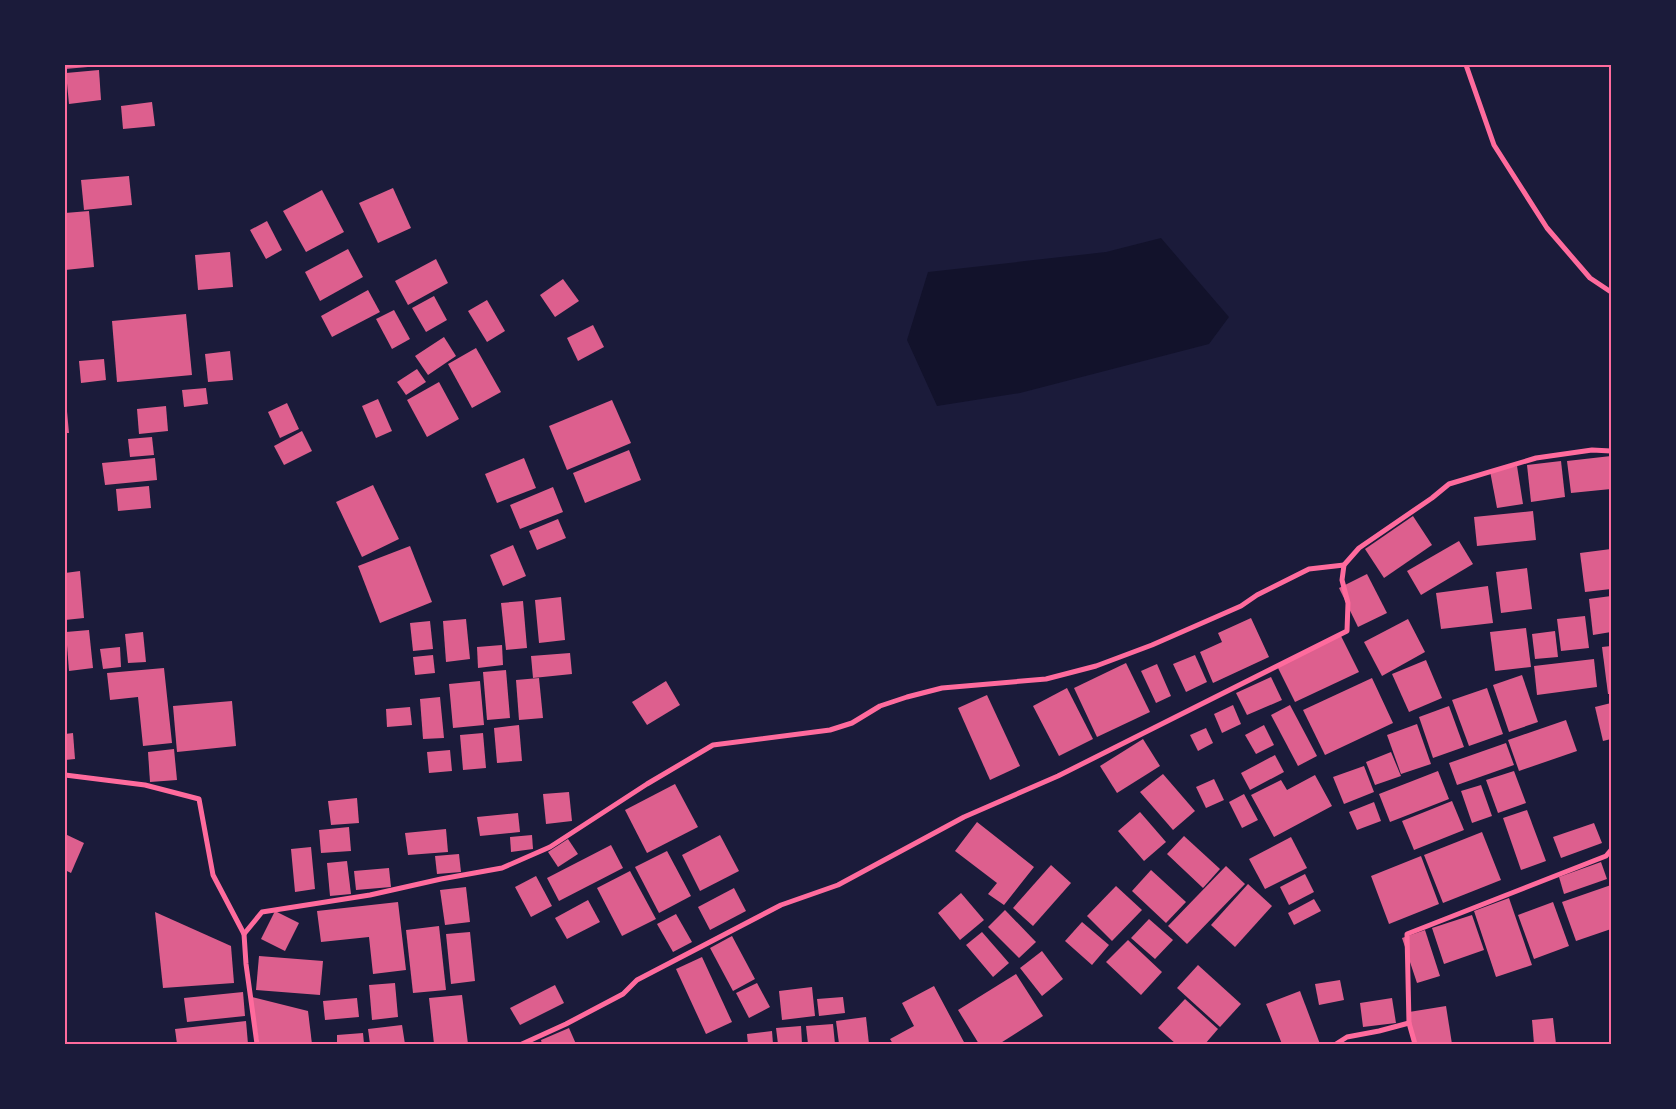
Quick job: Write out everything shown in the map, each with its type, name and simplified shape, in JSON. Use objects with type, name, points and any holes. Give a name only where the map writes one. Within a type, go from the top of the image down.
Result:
[{"type":"street","points":[[1466,65],[1494,145],[1547,228],[1590,278],[1611,292]]},
{"type":"street","points":[[522,1044],[566,1024],[623,994],[637,980],[781,905],[838,885],[964,817],[1058,776],[1347,631],[1348,604],[1342,580],[1344,565],[1359,548],[1432,498],[1449,484],[1536,458],[1592,450],[1611,451]]},
{"type":"street","points":[[244,934],[262,912],[370,895],[440,879],[502,868],[550,847],[647,784],[713,745],[830,730],[852,723],[880,706],[908,696],[942,688],[1046,679],[1096,666],[1152,645],[1241,606],[1257,595],[1309,569],[1344,565]]},
{"type":"street","points":[[65,775],[145,785],[199,799],[214,875],[244,934],[246,964],[257,1044]]},
{"type":"street","points":[[1416,1044],[1409,1023],[1407,934],[1606,856],[1611,850]]},
{"type":"street","points":[[1336,1044],[1348,1037],[1409,1023]]},
{"type":"shaded area","points":[[1161,238],[1229,317],[1209,344],[1020,393],[937,406],[907,340],[928,272],[1106,252]]},
{"type":"building","points":[[65,65],[87,65],[88,67],[65,69]]},
{"type":"building","points":[[99,70],[101,100],[69,104],[66,73]]},
{"type":"building","points":[[152,102],[155,126],[123,129],[121,106]]},
{"type":"building","points":[[129,176],[132,205],[84,210],[81,180]]},
{"type":"building","points":[[393,188],[411,228],[378,243],[359,203]]},
{"type":"building","points":[[322,190],[344,232],[306,252],[283,211]]},
{"type":"building","points":[[89,211],[94,267],[65,270],[65,213]]},
{"type":"building","points":[[267,221],[282,250],[266,259],[250,230]]},
{"type":"building","points":[[348,249],[363,277],[320,301],[305,272]]},
{"type":"building","points":[[230,252],[233,287],[198,290],[195,255]]},
{"type":"building","points":[[436,259],[448,283],[408,305],[395,281]]},
{"type":"building","points":[[563,279],[579,301],[555,317],[540,295]]},
{"type":"building","points":[[368,290],[380,312],[332,337],[321,316]]},
{"type":"building","points":[[434,296],[447,320],[426,332],[412,308]]},
{"type":"building","points":[[487,300],[505,331],[487,342],[468,311]]},
{"type":"building","points":[[394,310],[410,339],[392,349],[376,319]]},
{"type":"building","points":[[186,314],[192,375],[117,382],[112,321]]},
{"type":"building","points":[[593,325],[604,347],[578,361],[567,338]]},
{"type":"building","points":[[444,337],[456,356],[428,375],[415,356]]},
{"type":"building","points":[[476,348],[501,392],[472,408],[448,364]]},
{"type":"building","points":[[230,351],[233,380],[208,382],[205,354]]},
{"type":"building","points":[[104,359],[106,380],[81,383],[79,361]]},
{"type":"building","points":[[417,369],[426,382],[406,395],[397,382]]},
{"type":"building","points":[[439,382],[459,419],[427,437],[407,400]]},
{"type":"building","points":[[206,388],[208,404],[184,407],[182,390]]},
{"type":"building","points":[[378,399],[392,431],[376,438],[362,406]]},
{"type":"building","points":[[612,400],[631,443],[567,470],[549,426]]},
{"type":"building","points":[[66,401],[69,433],[65,433]]},
{"type":"building","points":[[287,403],[299,429],[280,438],[268,412]]},
{"type":"building","points":[[166,406],[168,431],[139,434],[137,409]]},
{"type":"building","points":[[302,431],[312,451],[284,465],[274,446]]},
{"type":"building","points":[[152,437],[154,455],[130,457],[128,439]]},
{"type":"building","points":[[629,450],[641,480],[585,503],[573,473]]},
{"type":"building","points":[[1611,456],[1611,489],[1571,493],[1567,461]]},
{"type":"building","points":[[155,458],[157,480],[105,485],[102,463]]},
{"type":"building","points":[[524,458],[536,488],[497,503],[485,474]]},
{"type":"building","points":[[1561,461],[1565,497],[1531,502],[1527,465]]},
{"type":"building","points":[[1517,466],[1523,504],[1497,508],[1490,471]]},
{"type":"building","points":[[373,485],[399,539],[362,557],[336,502]]},
{"type":"building","points":[[149,486],[151,508],[118,511],[116,489]]},
{"type":"building","points":[[553,487],[563,512],[520,529],[510,505]]},
{"type":"building","points":[[1533,511],[1536,540],[1477,546],[1474,517]]},
{"type":"building","points":[[1413,516],[1432,545],[1384,578],[1365,549]]},
{"type":"building","points":[[558,519],[566,538],[537,550],[529,531]]},
{"type":"building","points":[[1459,541],[1473,564],[1421,595],[1407,571]]},
{"type":"building","points":[[513,545],[526,576],[503,586],[490,555]]},
{"type":"building","points":[[410,546],[432,602],[380,623],[358,566]]},
{"type":"building","points":[[1611,549],[1611,589],[1585,592],[1580,553]]},
{"type":"building","points":[[1527,568],[1532,609],[1501,613],[1496,572]]},
{"type":"building","points":[[80,571],[84,618],[65,620],[65,573]]},
{"type":"building","points":[[1367,574],[1387,613],[1358,627],[1339,588]]},
{"type":"building","points":[[1488,586],[1493,623],[1441,629],[1436,593]]},
{"type":"building","points":[[1611,596],[1611,632],[1593,635],[1589,599]]},
{"type":"building","points":[[561,597],[565,640],[539,643],[535,600]]},
{"type":"building","points":[[523,601],[527,648],[506,650],[501,603]]},
{"type":"building","points":[[1585,616],[1589,648],[1561,651],[1557,619]]},
{"type":"building","points":[[1251,618],[1269,657],[1213,683],[1200,652],[1222,642],[1218,633]]},
{"type":"building","points":[[466,619],[470,659],[446,662],[443,621]]},
{"type":"building","points":[[1408,619],[1425,652],[1382,676],[1364,642]]},
{"type":"building","points":[[430,621],[433,649],[413,651],[410,623]]},
{"type":"building","points":[[1526,628],[1531,667],[1495,671],[1490,632]]},
{"type":"building","points":[[89,630],[93,668],[69,671],[66,632]]},
{"type":"building","points":[[1555,631],[1558,657],[1535,659],[1532,634]]},
{"type":"building","points":[[143,632],[146,662],[128,663],[125,634]]},
{"type":"building","points":[[1341,636],[1359,672],[1295,702],[1277,666]]},
{"type":"building","points":[[502,645],[503,665],[478,668],[477,647]]},
{"type":"building","points":[[1611,646],[1611,694],[1608,694],[1602,647]]},
{"type":"building","points":[[120,647],[121,667],[103,669],[100,649]]},
{"type":"building","points":[[570,653],[572,674],[533,678],[531,656]]},
{"type":"building","points":[[433,655],[435,673],[415,675],[413,657]]},
{"type":"building","points":[[1195,655],[1207,682],[1186,692],[1173,664]]},
{"type":"building","points":[[1594,659],[1597,687],[1537,695],[1534,666]]},
{"type":"building","points":[[1426,660],[1442,698],[1409,712],[1392,674]]},
{"type":"building","points":[[1126,663],[1150,712],[1097,737],[1074,688]]},
{"type":"building","points":[[1157,664],[1171,696],[1156,703],[1141,671]]},
{"type":"building","points":[[164,668],[172,743],[143,746],[138,697],[110,700],[107,673]]},
{"type":"building","points":[[506,670],[510,718],[487,720],[483,672]]},
{"type":"building","points":[[1522,675],[1538,722],[1509,732],[1493,685]]},
{"type":"building","points":[[1271,677],[1282,700],[1247,715],[1236,693]]},
{"type":"building","points":[[539,678],[543,718],[519,720],[516,680]]},
{"type":"building","points":[[1372,678],[1393,723],[1325,755],[1303,710]]},
{"type":"building","points":[[480,681],[484,725],[453,728],[449,684]]},
{"type":"building","points":[[666,681],[680,705],[647,725],[632,702]]},
{"type":"building","points":[[1067,688],[1093,739],[1059,756],[1033,706]]},
{"type":"building","points":[[1487,688],[1503,734],[1469,746],[1452,700]]},
{"type":"building","points":[[987,695],[1020,766],[990,780],[958,708]]},
{"type":"building","points":[[440,697],[444,738],[423,739],[420,699]]},
{"type":"building","points":[[232,701],[236,746],[177,752],[173,706]]},
{"type":"building","points":[[1611,703],[1611,739],[1603,741],[1595,707]]},
{"type":"building","points":[[1233,705],[1241,724],[1222,733],[1214,714]]},
{"type":"building","points":[[1290,705],[1317,756],[1298,766],[1271,715]]},
{"type":"building","points":[[1449,706],[1464,747],[1433,758],[1419,717]]},
{"type":"building","points":[[410,707],[412,725],[387,727],[386,709]]},
{"type":"building","points":[[1566,720],[1577,751],[1519,771],[1508,740]]},
{"type":"building","points":[[1417,724],[1431,764],[1401,774],[1387,735]]},
{"type":"building","points":[[519,725],[522,761],[497,763],[494,728]]},
{"type":"building","points":[[1264,725],[1274,745],[1256,754],[1245,735]]},
{"type":"building","points":[[1206,728],[1213,743],[1198,751],[1190,735]]},
{"type":"building","points":[[73,733],[75,759],[65,760],[65,734]]},
{"type":"building","points":[[483,733],[486,768],[463,770],[460,735]]},
{"type":"building","points":[[1143,739],[1160,766],[1117,793],[1100,766]]},
{"type":"building","points":[[1506,743],[1514,765],[1457,785],[1449,763]]},
{"type":"building","points":[[174,749],[177,780],[150,782],[148,752]]},
{"type":"building","points":[[450,750],[452,771],[429,773],[427,752]]},
{"type":"building","points":[[1391,752],[1401,776],[1375,785],[1366,762]]},
{"type":"building","points":[[1275,755],[1284,772],[1250,790],[1241,773]]},
{"type":"building","points":[[1364,766],[1374,792],[1344,804],[1333,777]]},
{"type":"building","points":[[1438,771],[1449,799],[1390,822],[1379,794]]},
{"type":"building","points":[[1514,771],[1526,803],[1498,813],[1486,780]]},
{"type":"building","points":[[1163,774],[1195,811],[1173,830],[1140,792]]},
{"type":"building","points":[[1315,775],[1332,806],[1274,837],[1251,795],[1281,780],[1287,790]]},
{"type":"building","points":[[1214,779],[1224,800],[1206,808],[1196,787]]},
{"type":"building","points":[[675,784],[698,827],[647,853],[625,810]]},
{"type":"building","points":[[1481,785],[1492,816],[1472,823],[1461,791]]},
{"type":"building","points":[[569,792],[572,821],[546,824],[543,794]]},
{"type":"building","points":[[1244,794],[1258,820],[1242,828],[1229,802]]},
{"type":"building","points":[[357,798],[359,823],[331,825],[328,801]]},
{"type":"building","points":[[1452,801],[1464,830],[1414,850],[1402,821]]},
{"type":"building","points":[[1374,802],[1381,821],[1357,830],[1349,812]]},
{"type":"building","points":[[1527,810],[1546,861],[1521,870],[1503,818]]},
{"type":"building","points":[[1140,812],[1166,842],[1144,861],[1118,831]]},
{"type":"building","points":[[518,813],[520,832],[480,836],[477,817]]},
{"type":"building","points":[[977,822],[1034,867],[1004,905],[988,894],[997,883],[955,851]]},
{"type":"building","points":[[1594,823],[1602,843],[1561,858],[1553,837]]},
{"type":"building","points":[[349,827],[351,851],[321,853],[319,830]]},
{"type":"building","points":[[446,829],[448,852],[408,855],[405,833]]},
{"type":"building","points":[[1482,832],[1501,880],[1443,903],[1424,855]]},
{"type":"building","points":[[65,834],[84,843],[71,873],[65,870]]},
{"type":"building","points":[[532,835],[533,849],[511,852],[510,837]]},
{"type":"building","points":[[720,835],[739,871],[700,891],[682,855]]},
{"type":"building","points":[[1184,836],[1220,869],[1203,888],[1167,854]]},
{"type":"building","points":[[1291,837],[1307,868],[1265,889],[1249,859]]},
{"type":"building","points":[[568,839],[578,854],[558,867],[548,852]]},
{"type":"building","points":[[611,845],[623,868],[559,901],[547,878]]},
{"type":"building","points":[[311,847],[315,889],[295,892],[291,849]]},
{"type":"building","points":[[667,851],[691,896],[659,913],[635,867]]},
{"type":"building","points":[[459,854],[461,872],[437,874],[435,856]]},
{"type":"building","points":[[1421,856],[1439,904],[1389,924],[1371,876]]},
{"type":"building","points":[[347,861],[351,894],[330,896],[327,863]]},
{"type":"building","points":[[1601,862],[1607,879],[1564,894],[1559,877]]},
{"type":"building","points":[[1051,865],[1071,883],[1033,926],[1013,908]]},
{"type":"building","points":[[1226,866],[1245,884],[1187,944],[1168,926]]},
{"type":"building","points":[[389,868],[391,887],[356,890],[354,871]]},
{"type":"building","points":[[1151,870],[1186,902],[1166,923],[1132,891]]},
{"type":"building","points":[[630,871],[656,919],[622,936],[597,888]]},
{"type":"building","points":[[1305,874],[1314,892],[1289,905],[1280,887]]},
{"type":"building","points":[[536,876],[552,906],[531,917],[515,887]]},
{"type":"building","points":[[1248,884],[1272,906],[1235,947],[1211,925]]},
{"type":"building","points":[[1611,885],[1611,929],[1576,941],[1562,902]]},
{"type":"building","points":[[1116,886],[1142,910],[1112,941],[1087,916]]},
{"type":"building","points":[[466,887],[470,922],[445,925],[440,890]]},
{"type":"building","points":[[734,888],[746,911],[710,930],[698,907]]},
{"type":"building","points":[[961,893],[984,920],[960,940],[938,913]]},
{"type":"building","points":[[1509,898],[1532,965],[1496,977],[1474,911]]},
{"type":"building","points":[[1314,899],[1321,911],[1294,925],[1288,913]]},
{"type":"building","points":[[588,900],[600,922],[567,939],[555,918]]},
{"type":"building","points":[[398,902],[406,970],[373,974],[369,937],[321,942],[317,911]]},
{"type":"building","points":[[1553,902],[1569,946],[1534,959],[1518,915]]},
{"type":"building","points":[[1005,910],[1036,942],[1019,958],[988,927]]},
{"type":"building","points":[[275,911],[299,923],[285,951],[261,939]]},
{"type":"building","points":[[155,912],[231,946],[234,983],[163,988]]},
{"type":"building","points":[[676,914],[692,942],[673,952],[657,924]]},
{"type":"building","points":[[1472,915],[1484,950],[1444,964],[1432,928]]},
{"type":"building","points":[[1149,919],[1173,940],[1155,959],[1131,938]]},
{"type":"building","points":[[1082,922],[1109,945],[1092,965],[1065,941]]},
{"type":"building","points":[[439,926],[446,990],[413,993],[406,930]]},
{"type":"building","points":[[1425,930],[1440,976],[1417,983],[1402,938]]},
{"type":"building","points":[[470,932],[475,981],[451,984],[446,934]]},
{"type":"building","points":[[982,932],[1009,963],[993,977],[966,945]]},
{"type":"building","points":[[732,936],[755,979],[733,991],[710,948]]},
{"type":"building","points":[[1128,940],[1162,972],[1141,995],[1106,962]]},
{"type":"building","points":[[1042,951],[1063,979],[1042,996],[1020,968]]},
{"type":"building","points":[[259,956],[323,961],[320,995],[256,990]]},
{"type":"building","points":[[702,957],[732,1022],[706,1034],[676,969]]},
{"type":"building","points":[[1198,965],[1241,1004],[1220,1027],[1177,988]]},
{"type":"building","points":[[1016,974],[1043,1016],[999,1044],[979,1044],[958,1010]]},
{"type":"building","points":[[1340,980],[1344,1000],[1319,1005],[1315,984]]},
{"type":"building","points":[[395,983],[398,1017],[372,1020],[369,985]]},
{"type":"building","points":[[757,983],[770,1007],[749,1018],[736,993]]},
{"type":"building","points":[[555,985],[564,1003],[520,1025],[510,1008]]},
{"type":"building","points":[[934,986],[965,1044],[893,1044],[890,1039],[914,1026],[902,1003]]},
{"type":"building","points":[[812,987],[815,1016],[782,1020],[779,991]]},
{"type":"building","points":[[1300,991],[1320,1044],[1282,1044],[1266,1004]]},
{"type":"building","points":[[243,992],[245,1016],[187,1022],[184,998]]},
{"type":"building","points":[[462,995],[468,1044],[434,1044],[429,998]]},
{"type":"building","points":[[252,997],[308,1011],[312,1044],[259,1044]]},
{"type":"building","points":[[843,997],[845,1013],[819,1016],[817,999]]},
{"type":"building","points":[[357,998],[359,1017],[325,1020],[323,1001]]},
{"type":"building","points":[[1392,998],[1396,1023],[1363,1027],[1360,1003]]},
{"type":"building","points":[[1185,999],[1218,1029],[1205,1044],[1176,1044],[1158,1028]]},
{"type":"building","points":[[1446,1006],[1452,1044],[1414,1044],[1409,1012]]},
{"type":"building","points":[[866,1017],[869,1044],[839,1044],[836,1021]]},
{"type":"building","points":[[1553,1018],[1556,1044],[1534,1044],[1532,1020]]},
{"type":"building","points":[[246,1021],[248,1044],[177,1044],[175,1029]]},
{"type":"building","points":[[833,1024],[835,1044],[808,1044],[806,1026]]},
{"type":"building","points":[[402,1025],[405,1044],[370,1044],[368,1029]]},
{"type":"building","points":[[801,1026],[802,1044],[778,1044],[776,1028]]},
{"type":"building","points":[[569,1028],[576,1044],[542,1044],[541,1040]]},
{"type":"building","points":[[772,1031],[773,1044],[748,1044],[747,1034]]},
{"type":"building","points":[[363,1033],[364,1044],[337,1044],[337,1035]]}]
